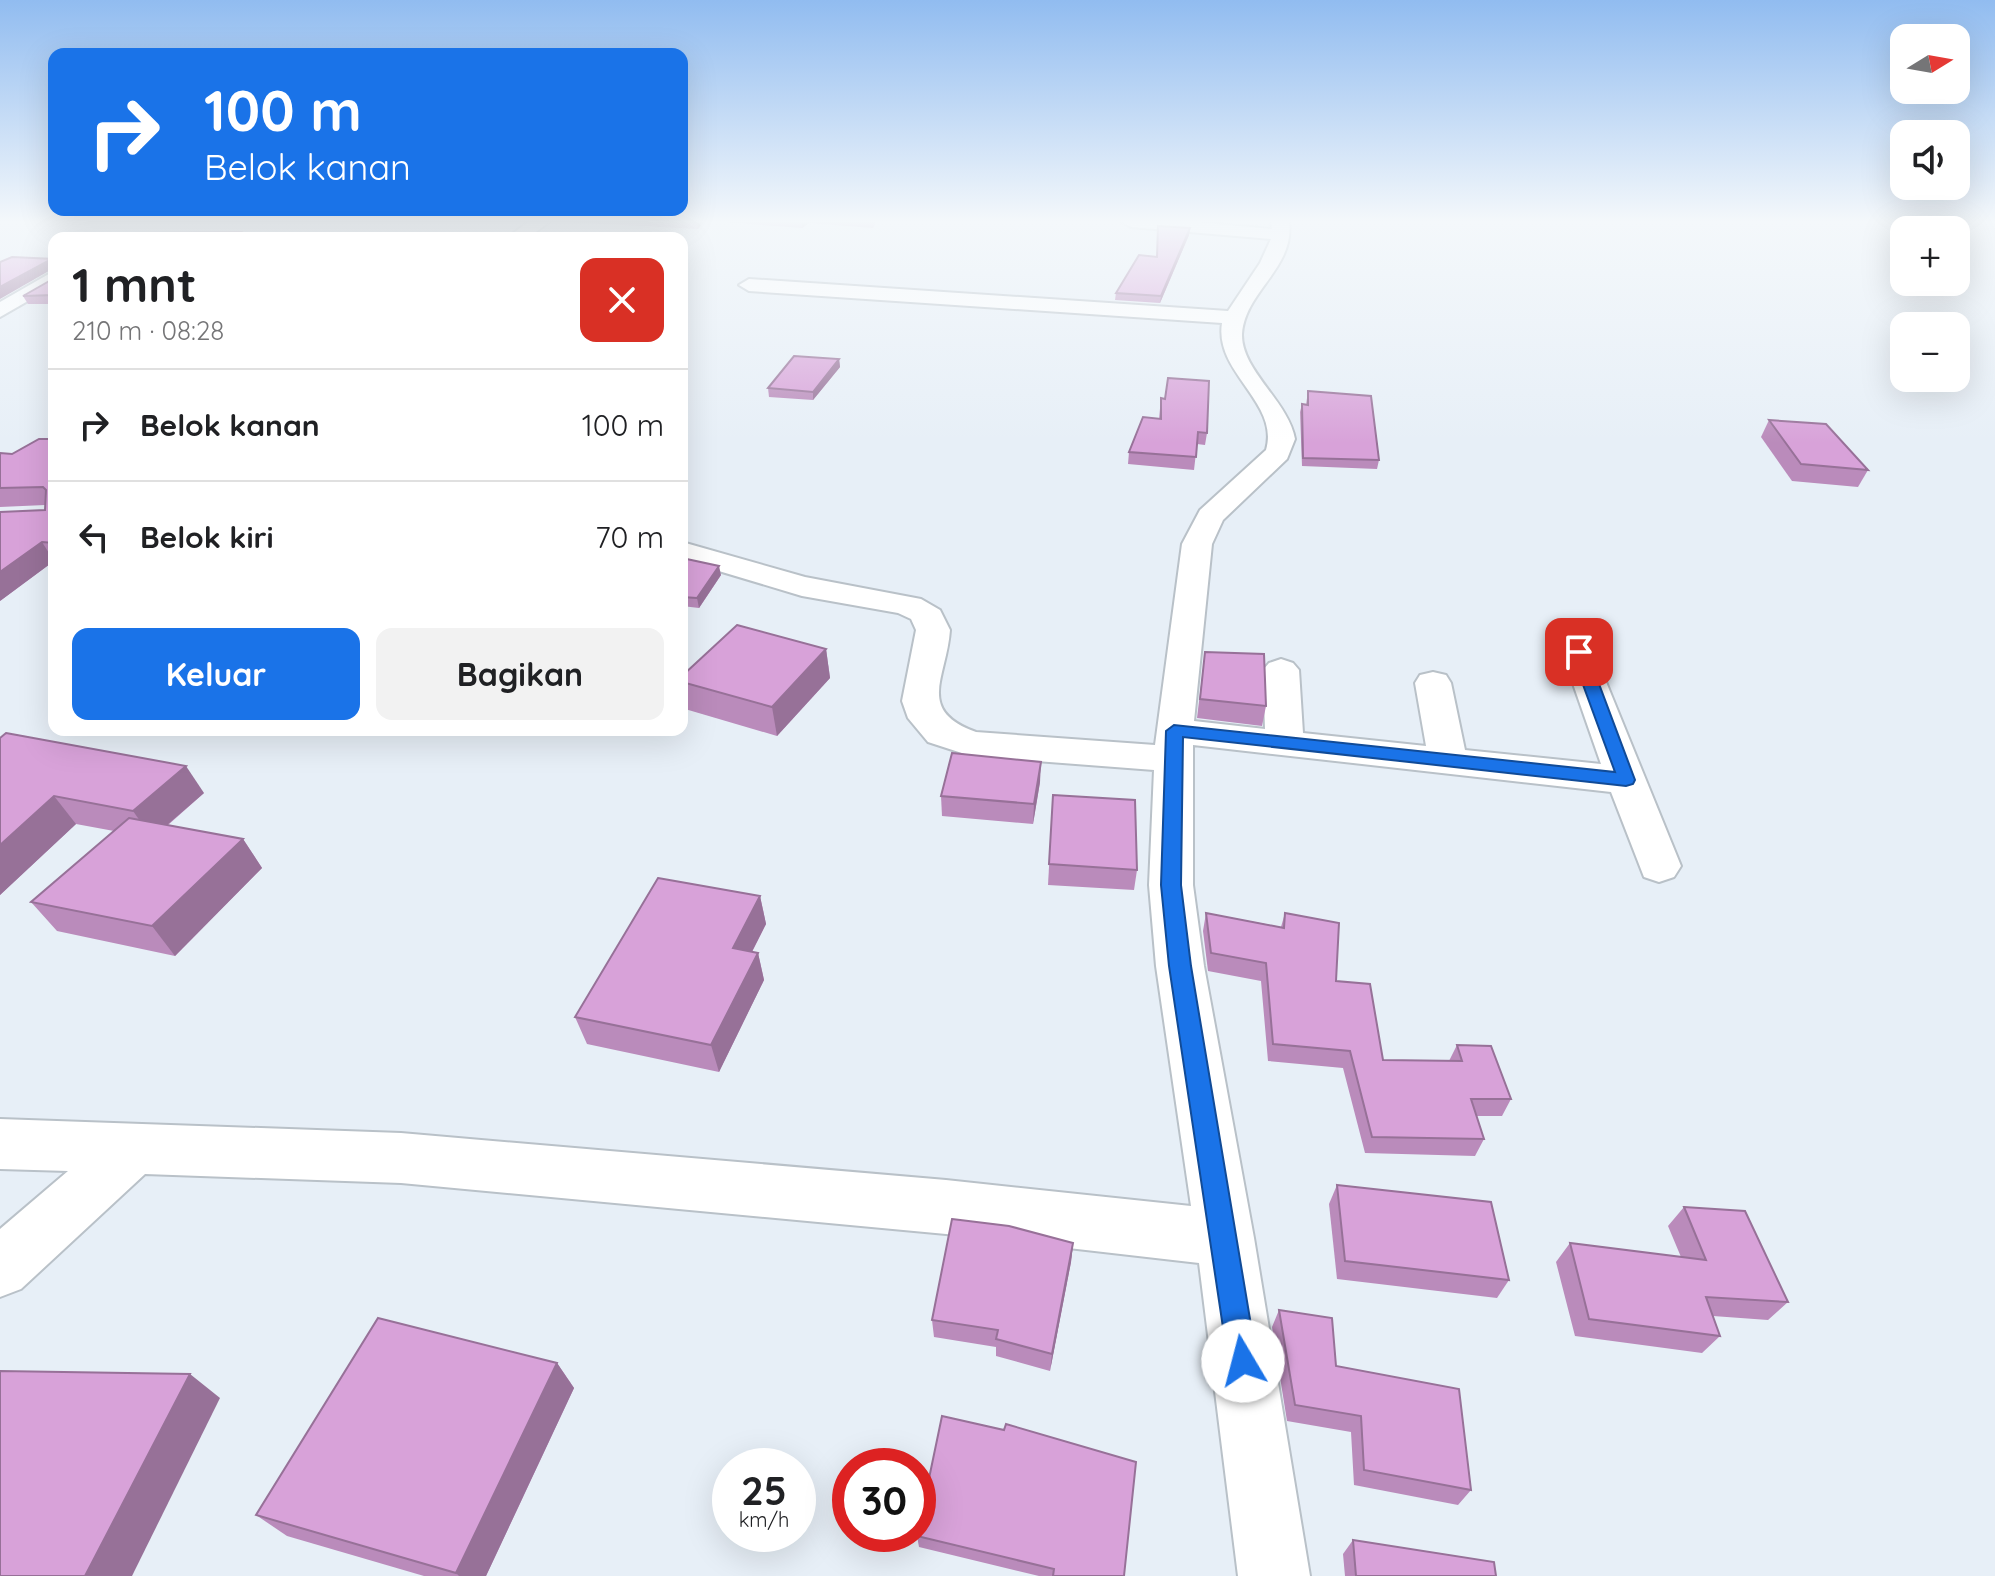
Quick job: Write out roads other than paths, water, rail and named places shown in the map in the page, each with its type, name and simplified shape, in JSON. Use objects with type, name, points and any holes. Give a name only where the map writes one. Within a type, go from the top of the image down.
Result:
[{"type":"street","points":[[0,311],[25,296]]},
{"type":"street","points":[[904,296],[1235,318]]},
{"type":"street","points":[[1247,296],[1235,318],[1231,337],[1234,352],[1271,408],[1280,425],[1283,443],[1278,453],[1210,516],[1202,530],[1195,557],[1174,745],[1171,885],[1180,966],[1225,1238],[1274,1576]]},
{"type":"street","points":[[688,552],[718,557],[792,584],[902,605],[928,616],[932,635],[920,697],[925,715],[934,728],[948,739],[971,744],[1284,742],[1626,780]]},
{"type":"street","points":[[1579,652],[1659,866]]},
{"type":"street","points":[[1281,670],[1284,742]]},
{"type":"street","points":[[1433,683],[1448,760]]},
{"type":"street","points":[[0,1144],[401,1158],[946,1207],[1225,1238]]},
{"type":"street","points":[[0,1268],[133,1150]]}]
